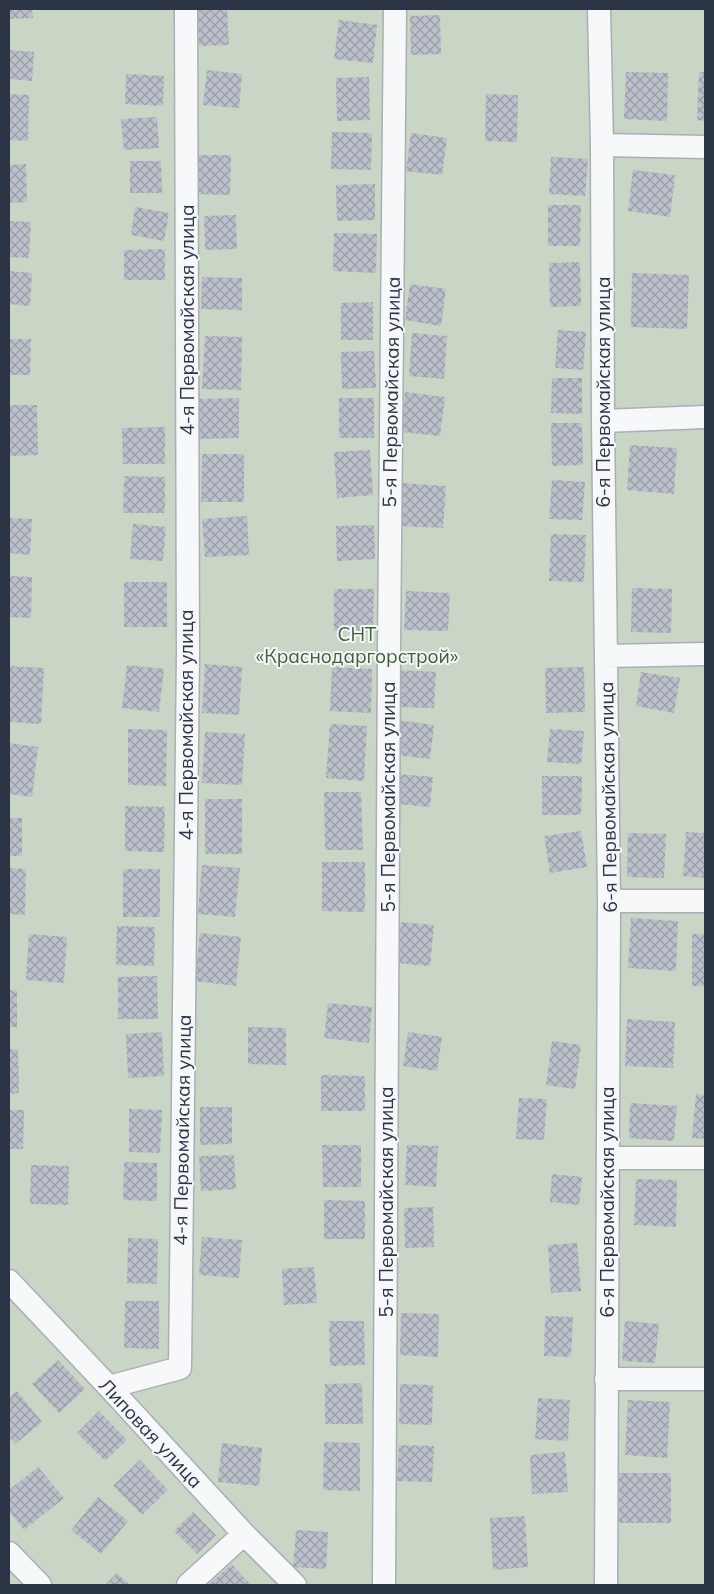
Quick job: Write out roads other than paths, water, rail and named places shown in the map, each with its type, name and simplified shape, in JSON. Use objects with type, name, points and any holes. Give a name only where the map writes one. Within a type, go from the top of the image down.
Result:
[{"type":"street","name":"4-я Первомайская улица","points":[[109,1387],[180,1368],[188,652],[186,9]]},
{"type":"street","name":"5-я Первомайская улица","points":[[384,1585],[389,648],[395,9]]},
{"type":"street","name":"6-я Первомайская улица","points":[[599,9],[602,145],[602,421],[609,901],[606,1585]]},
{"type":"street","points":[[602,145],[705,147]]},
{"type":"street","points":[[602,421],[705,417]]},
{"type":"street","points":[[606,656],[705,654]]},
{"type":"street","points":[[609,901],[705,901]]},
{"type":"street","points":[[608,1158],[705,1158]]},
{"type":"street","name":"Липовая улица","points":[[9,1281],[244,1534],[294,1585]]},
{"type":"street","points":[[606,1379],[705,1379]]},
{"type":"street","points":[[188,1585],[244,1534]]},
{"type":"street","points":[[9,1553],[40,1585]]},
{"type":"park label","name":"СНТ «Краснодаргорстрой»","points":[[357,645]]}]
